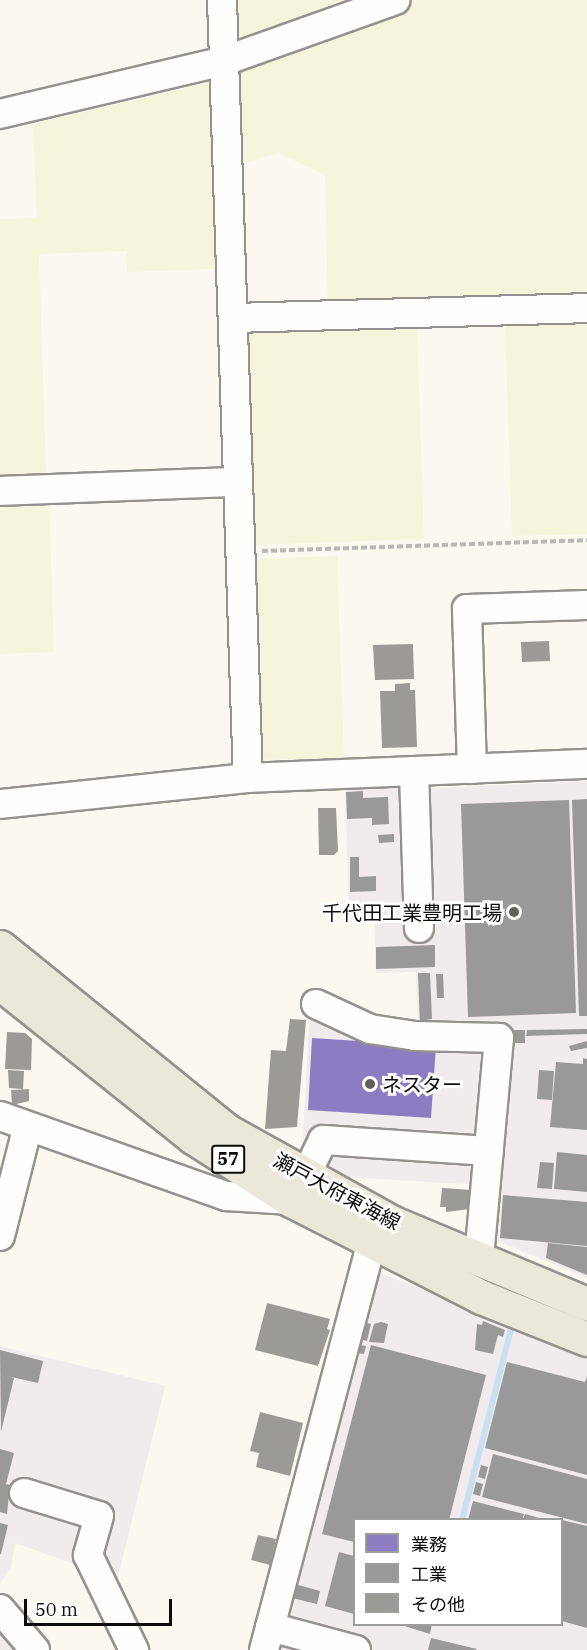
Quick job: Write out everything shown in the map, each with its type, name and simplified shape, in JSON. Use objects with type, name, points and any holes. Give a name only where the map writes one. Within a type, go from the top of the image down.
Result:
[{"type":"main road","name":"瀬戸大府東海線","points":[[0,947],[298,1188],[372,1242],[481,1297],[587,1339]]},
{"type":"main road","name":"瀬戸大府東海線","points":[[0,983],[193,1137],[298,1188],[391,1221],[587,1304]]},
{"type":"street","points":[[222,0],[248,778]]},
{"type":"street","points":[[0,114],[224,61],[394,0]]},
{"type":"street","points":[[233,318],[587,308]]},
{"type":"street","points":[[0,491],[238,482]]},
{"type":"street","points":[[472,769],[467,609],[587,605]]},
{"type":"street","points":[[0,804],[248,778],[587,764]]},
{"type":"street","points":[[414,771],[418,928]]},
{"type":"street","points":[[316,1004],[370,1029],[415,1036],[499,1038],[479,1258]]},
{"type":"street","points":[[0,1116],[27,1129],[226,1196],[298,1188],[322,1140],[489,1151]]},
{"type":"street","points":[[0,1236],[27,1129]]},
{"type":"street","points":[[356,1650],[267,1639],[372,1242]]},
{"type":"street","points":[[24,1493],[99,1516],[88,1555],[134,1650]]},
{"type":"street","points":[[0,1609],[35,1650]]},
{"type":"path","points":[[241,552],[587,540]]},
{"type":"shaded area","points":[[587,781],[587,1278],[498,1241],[493,1234],[506,1028],[418,1031],[416,972],[376,973],[374,920],[349,920],[345,788],[401,786],[402,790]]},
{"type":"shaded area","points":[[310,1011],[489,1045],[481,1185],[344,1177],[302,1152]]},
{"type":"shaded area","points":[[376,1271],[587,1356],[587,1650],[275,1650]]},
{"type":"shaded area","points":[[0,1346],[165,1386],[117,1581],[152,1650],[124,1650],[83,1567],[15,1543],[11,1568],[0,1583]]},
{"type":"shaded area","points":[[0,1624],[21,1650],[0,1650]]},
{"type":"green space","points":[[230,0],[354,0],[239,40],[231,28]]},
{"type":"green space","points":[[413,0],[587,0],[587,300],[328,308],[325,175],[278,153],[233,166],[235,62]]},
{"type":"green space","points":[[209,83],[215,269],[127,272],[126,251],[39,254],[46,472],[0,474],[0,219],[37,218],[33,124]]},
{"type":"green space","points":[[587,322],[587,534],[512,536],[505,325]]},
{"type":"green space","points":[[417,328],[424,539],[251,545],[238,334]]},
{"type":"green space","points":[[49,496],[54,652],[0,654],[0,497]]},
{"type":"green space","points":[[337,556],[344,758],[254,760],[247,567],[257,559]]},
{"type":"building: 業務","points":[[312,1038],[436,1046],[431,1118],[308,1110]]},
{"type":"building: 工業","points":[[363,791],[363,798],[388,797],[389,824],[372,825],[372,818],[347,819],[346,792]]},
{"type":"building: 工業","points":[[587,799],[587,1016],[579,1016],[572,800]]},
{"type":"building: 工業","points":[[569,800],[576,1013],[468,1017],[461,804]]},
{"type":"building: 工業","points":[[394,834],[394,842],[379,843],[378,835]]},
{"type":"building: 工業","points":[[350,857],[359,857],[359,877],[376,876],[376,891],[350,892]]},
{"type":"building: 工業","points":[[435,945],[435,967],[376,969],[376,947]]},
{"type":"building: 工業","points":[[418,973],[430,973],[432,1019],[426,1020],[426,1027],[420,1027]]},
{"type":"building: 工業","points":[[436,974],[443,974],[444,998],[437,998]]},
{"type":"building: 工業","points":[[587,1029],[587,1034],[526,1036],[527,1030]]},
{"type":"building: 工業","points":[[510,1030],[525,1030],[525,1043],[511,1043]]},
{"type":"building: 工業","points":[[587,1041],[587,1048],[571,1051],[569,1046]]},
{"type":"building: 工業","points":[[583,1058],[587,1059],[587,1130],[550,1127],[556,1062],[583,1064]]},
{"type":"building: 工業","points":[[539,1070],[554,1071],[552,1100],[537,1099]]},
{"type":"building: 工業","points":[[557,1152],[587,1155],[587,1192],[554,1189]]},
{"type":"building: 工業","points":[[540,1162],[554,1163],[552,1189],[537,1188]]},
{"type":"building: 工業","points":[[503,1195],[587,1202],[587,1246],[500,1238]]},
{"type":"building: 工業","points":[[548,1243],[587,1247],[587,1275],[546,1258]]},
{"type":"building: 工業","points":[[483,1321],[505,1330],[503,1337],[498,1335],[493,1354],[475,1350],[477,1324],[482,1325]]},
{"type":"building: 工業","points":[[363,1322],[371,1324],[367,1341],[359,1339]]},
{"type":"building: 工業","points":[[381,1322],[388,1324],[384,1343],[369,1342],[374,1324]]},
{"type":"building: 工業","points":[[360,1345],[366,1346],[364,1354],[357,1353]]},
{"type":"building: 工業","points":[[371,1345],[486,1375],[450,1518],[353,1518],[353,1542],[322,1534]]},
{"type":"building: 工業","points":[[0,1350],[43,1361],[38,1383],[7,1376],[14,1378],[1,1432]]},
{"type":"building: 工業","points":[[507,1362],[585,1382],[587,1376],[587,1475],[485,1448]]},
{"type":"building: 工業","points":[[0,1449],[14,1453],[6,1484],[10,1485],[7,1514],[0,1512]]},
{"type":"building: 工業","points":[[493,1454],[587,1479],[587,1524],[482,1497]]},
{"type":"building: 工業","points":[[481,1465],[488,1467],[485,1479],[478,1477]]},
{"type":"building: 工業","points":[[476,1482],[483,1484],[480,1496],[473,1494]]},
{"type":"building: 工業","points":[[473,1501],[524,1514],[523,1518],[469,1518]]},
{"type":"building: 工業","points":[[525,1514],[539,1518],[524,1518]]},
{"type":"building: 工業","points":[[563,1520],[587,1526],[587,1628],[563,1621]]},
{"type":"building: 工業","points":[[0,1523],[8,1525],[1,1554],[0,1554]]},
{"type":"building: 工業","points":[[339,1552],[353,1556],[353,1614],[325,1606]]},
{"type":"building: 工業","points":[[295,1584],[320,1591],[317,1604],[292,1598]]},
{"type":"building: 工業","points":[[404,1626],[432,1626],[430,1634]]},
{"type":"building: 工業","points":[[431,1638],[477,1649],[428,1650]]},
{"type":"building: その他","points":[[549,641],[550,661],[522,662],[521,642]]},
{"type":"building: その他","points":[[413,644],[414,679],[375,680],[373,645]]},
{"type":"building: その他","points":[[410,683],[410,690],[415,690],[417,747],[382,748],[380,691],[395,691],[395,684]]},
{"type":"building: その他","points":[[318,808],[336,808],[338,851],[334,855],[319,855]]},
{"type":"building: その他","points":[[290,1019],[306,1020],[297,1127],[265,1129],[271,1050],[286,1051]]},
{"type":"building: その他","points":[[7,1032],[25,1033],[32,1039],[31,1070],[5,1069]]},
{"type":"building: その他","points":[[8,1070],[24,1071],[23,1089],[9,1088]]},
{"type":"building: その他","points":[[29,1089],[29,1101],[12,1105],[11,1090]]},
{"type":"building: その他","points":[[442,1188],[472,1190],[470,1209],[446,1212],[446,1207],[440,1207]]},
{"type":"building: その他","points":[[267,1303],[330,1319],[327,1329],[330,1330],[318,1366],[255,1350]]},
{"type":"building: その他","points":[[260,1412],[303,1423],[290,1476],[256,1467],[259,1453],[250,1451]]},
{"type":"building: その他","points":[[258,1535],[276,1539],[270,1565],[251,1560]]},
{"type":"waterway","points":[[463,1518],[511,1329]]},
{"type":"place","name":"千代田工業豊明工場","points":[[514,912]]},
{"type":"place","name":"ネスター","points":[[370,1084]]}]
